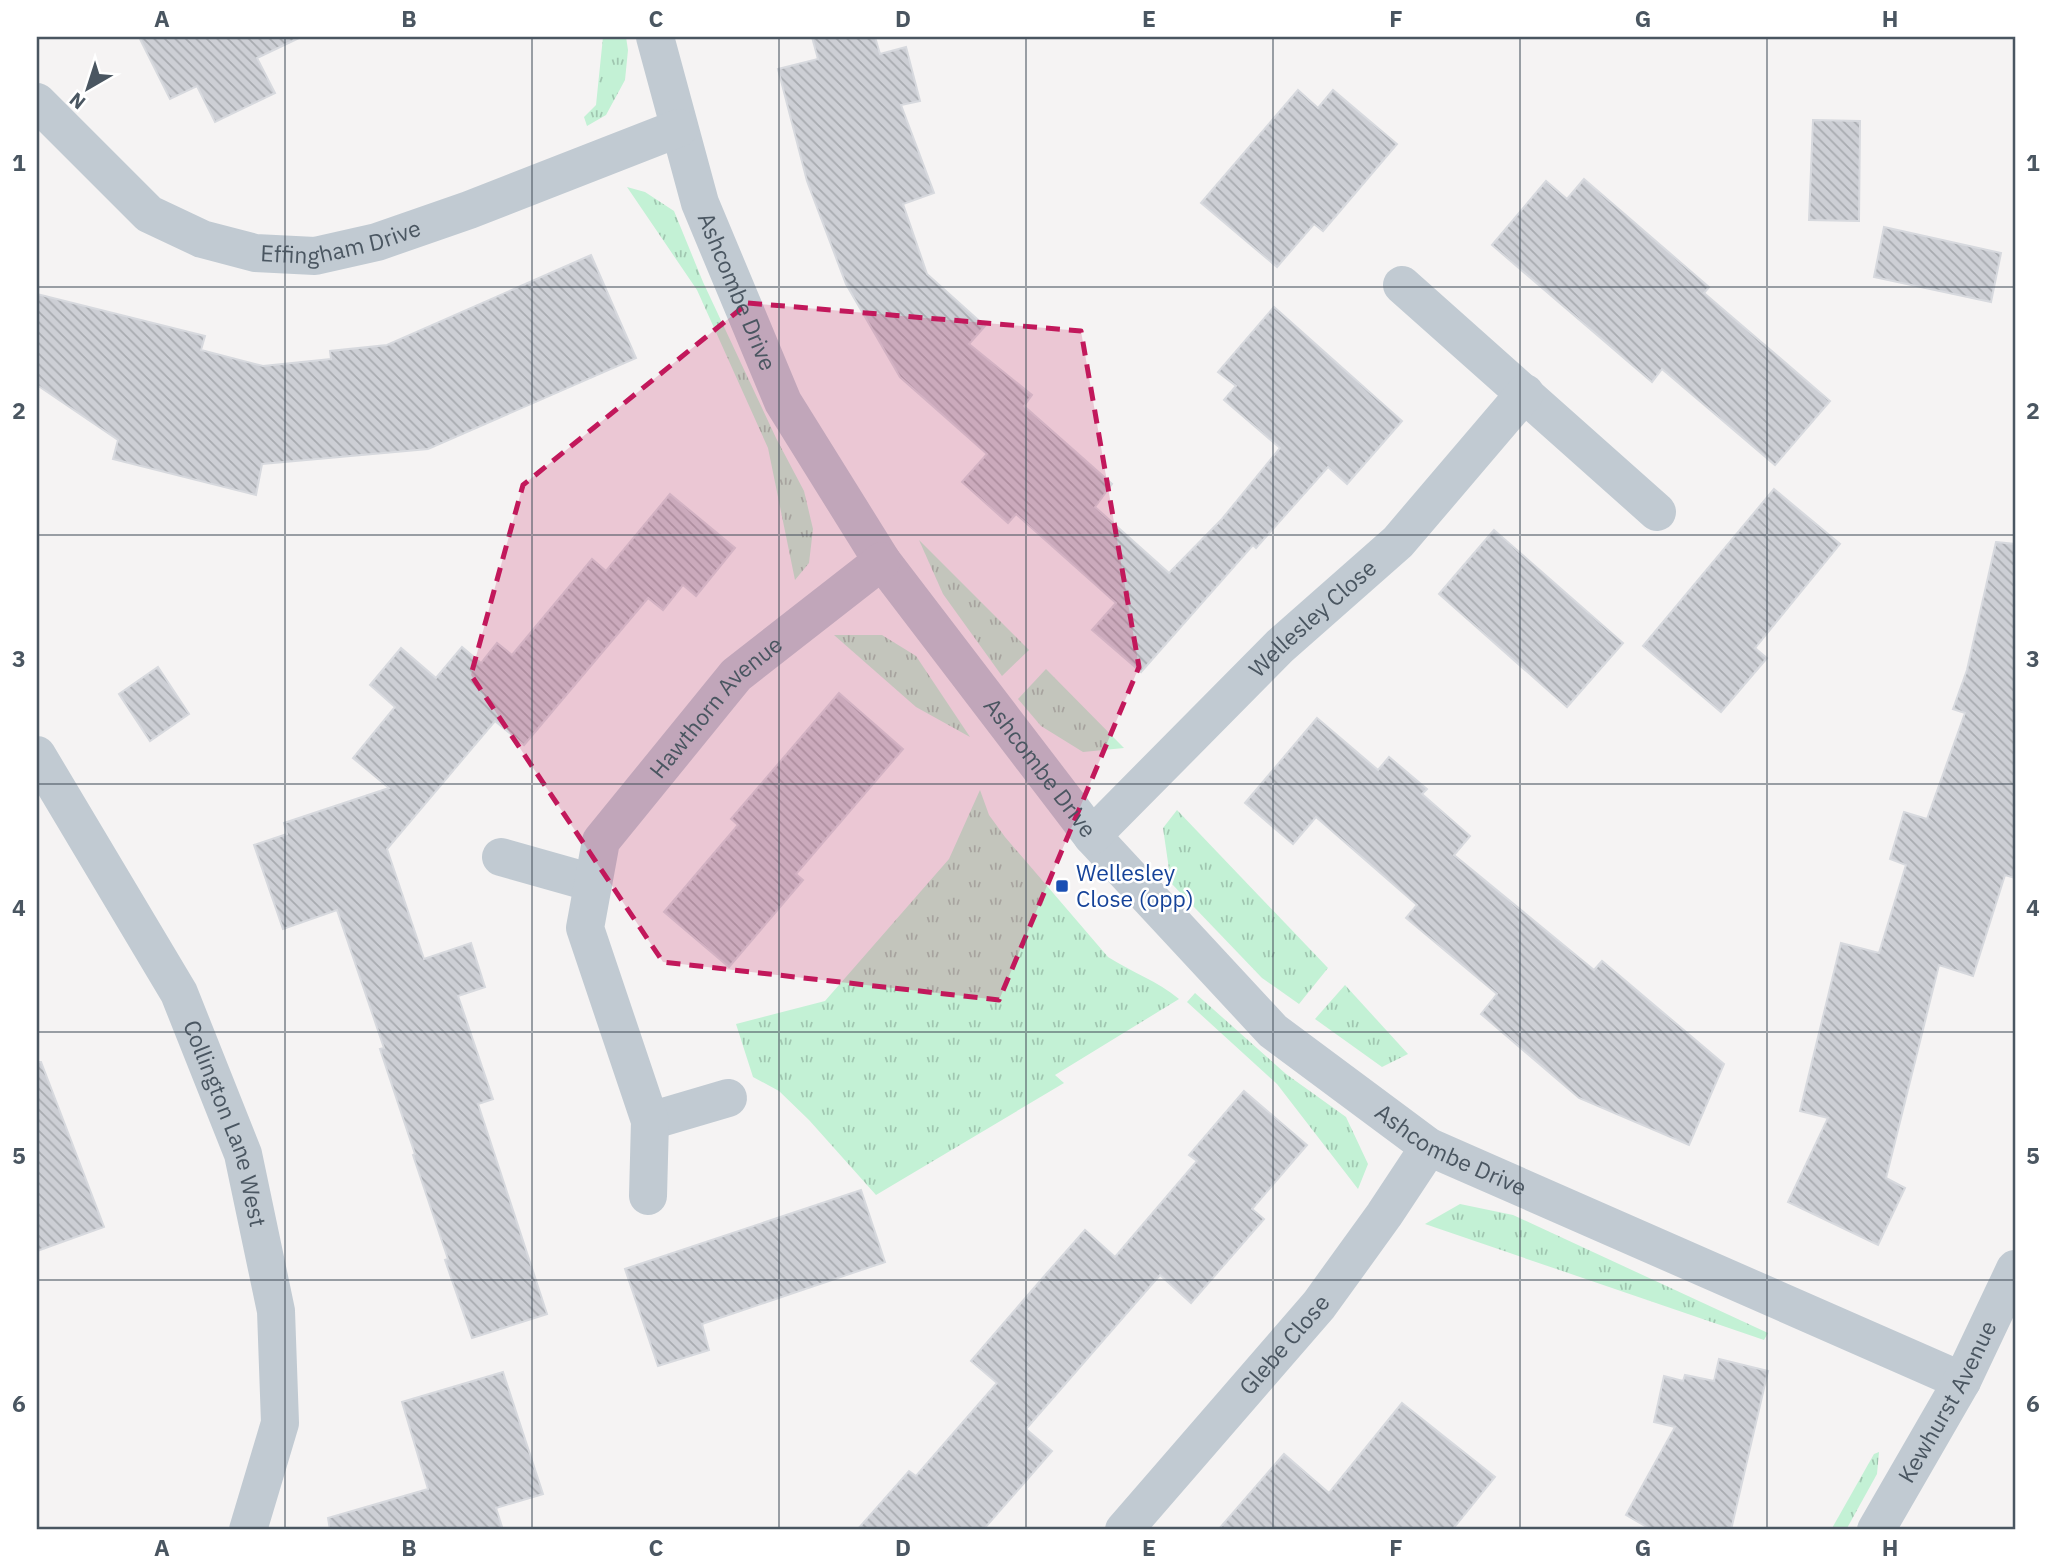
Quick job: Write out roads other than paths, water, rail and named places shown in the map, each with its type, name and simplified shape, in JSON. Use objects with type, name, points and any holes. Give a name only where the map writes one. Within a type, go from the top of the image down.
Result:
[{"type":"street","name":"Ashcombe Drive","points":[[655,37],[700,203],[783,402],[882,562],[1092,836],[1273,1031],[1429,1147],[1962,1381]]},
{"type":"street","name":"Effingham Drive","points":[[37,102],[149,214],[202,239],[256,253],[315,256],[377,242],[469,210],[679,128]]},
{"type":"street","points":[[1402,285],[1657,512]]},
{"type":"street","name":"Wellesley Close","points":[[1092,836],[1280,646],[1398,542],[1525,393]]},
{"type":"street","name":"Hawthorn Avenue","points":[[648,1196],[650,1121],[585,928],[601,841],[736,675],[882,562]]},
{"type":"street","name":"Collington Lane West","points":[[37,755],[179,993],[243,1154],[276,1311],[280,1423],[248,1530]]},
{"type":"street","points":[[501,857],[593,883]]},
{"type":"street","points":[[650,1121],[728,1098]]},
{"type":"street","name":"Glebe Close","points":[[1124,1530],[1318,1304],[1384,1215],[1429,1147]]},
{"type":"street","name":"Kewhurst Avenue","points":[[1876,1530],[1962,1381],[2015,1269]]},
{"type":"place","name":"Wellesley Close (opp)","points":[[1062,886]]}]
